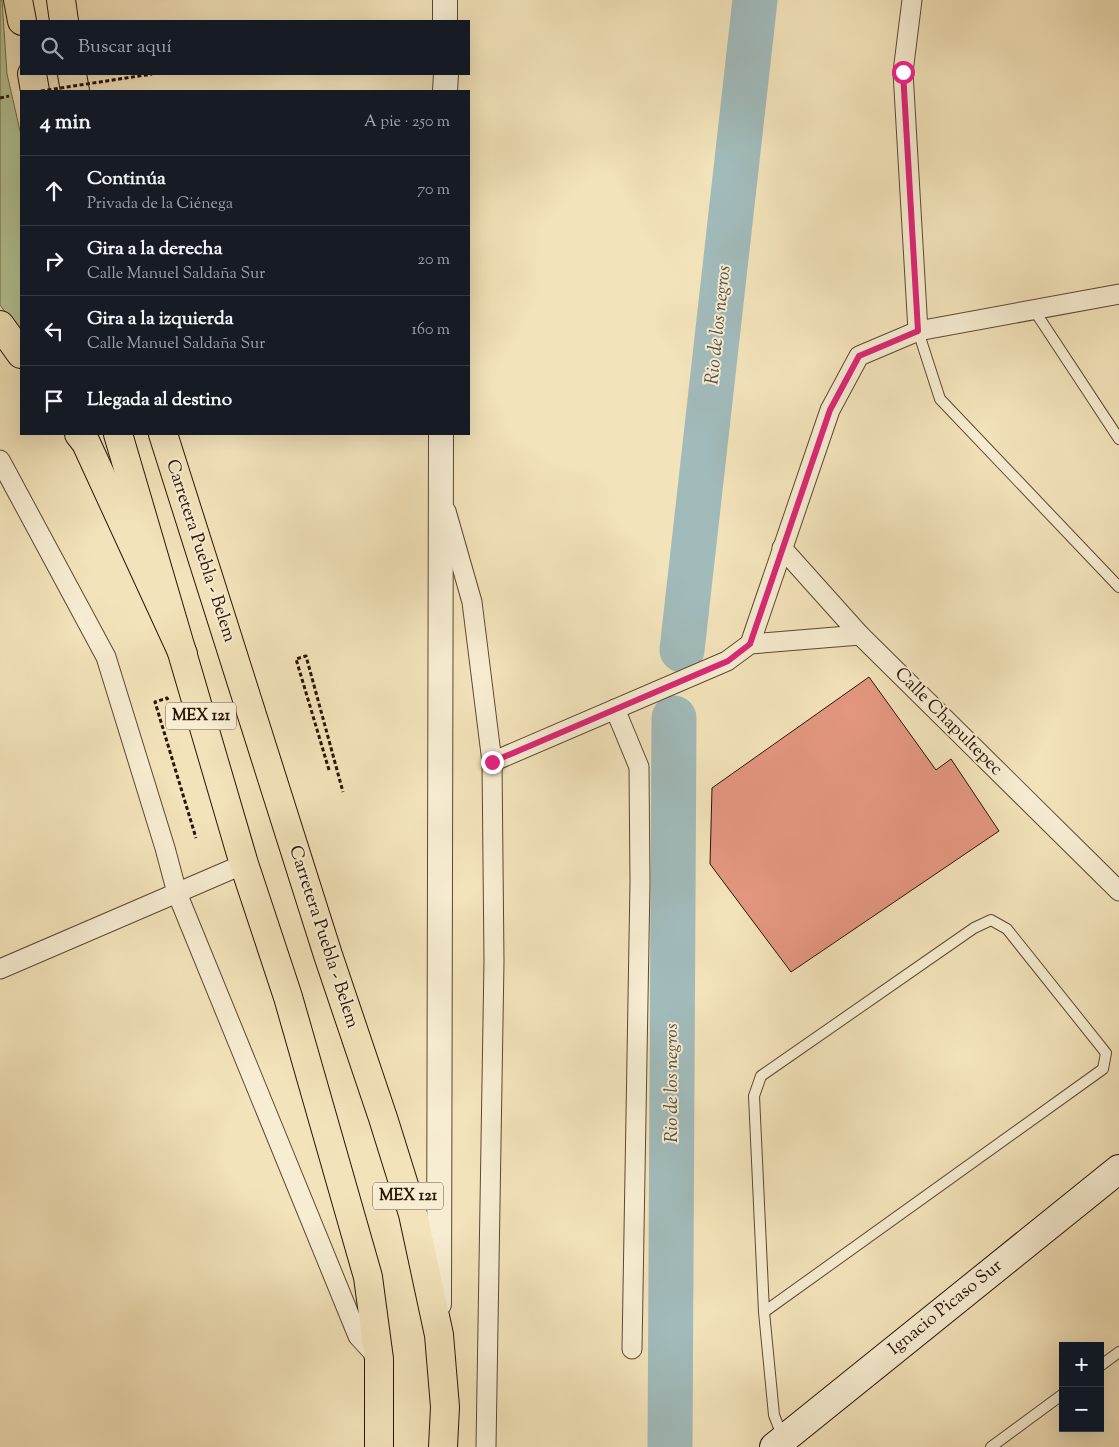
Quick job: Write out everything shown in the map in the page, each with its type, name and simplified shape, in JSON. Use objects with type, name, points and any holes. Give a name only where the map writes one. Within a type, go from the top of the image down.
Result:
[{"type":"main road","points":[[18,0],[22,20]]},
{"type":"main road","points":[[60,0],[64,20]]},
{"type":"main road","points":[[32,75],[35,90]]},
{"type":"main road","points":[[72,75],[75,90]]},
{"type":"main road","points":[[0,325],[20,353]]},
{"type":"main road","points":[[80,435],[86,443],[183,654]]},
{"type":"main road","name":"MEX 121","points":[[118,435],[244,864],[288,997],[368,1277],[379,1360],[379,1447]]},
{"type":"main road","name":"Carretera Puebla - Belem","points":[[163,435],[328,955],[413,1214],[439,1335],[445,1407],[443,1447]]},
{"type":"main road","name":"Ignacio Picaso Sur","points":[[779,1443],[1119,1169]]},
{"type":"street","points":[[445,0],[445,20]]},
{"type":"street","points":[[912,0],[903,72],[918,331]]},
{"type":"street","points":[[445,90],[446,75]]},
{"type":"street","points":[[750,644],[830,410],[859,356],[918,331],[1119,294]]},
{"type":"street","points":[[439,1335],[442,435]]},
{"type":"street","points":[[0,460],[106,657],[177,893],[358,1336],[379,1360]]},
{"type":"street","points":[[441,494],[472,602],[492,762],[494,961],[486,1447]]},
{"type":"street","name":"Calle Chapultepec","points":[[782,548],[860,635],[1119,891]]},
{"type":"street","points":[[492,762],[728,661],[750,644],[860,635]]},
{"type":"street","points":[[615,709],[638,768],[640,882],[632,1349]]},
{"type":"street","points":[[0,969],[244,864]]},
{"type":"lane","points":[[1034,310],[1119,439]]},
{"type":"lane","points":[[918,331],[940,399],[1119,587]]},
{"type":"lane","points":[[764,1312],[1103,1069],[1106,1053],[1007,929],[991,920],[974,928],[762,1076],[754,1096],[764,1312],[774,1415],[779,1443]]},
{"type":"lane","points":[[1104,1363],[1119,1352]]},
{"type":"lane","points":[[991,1447],[1059,1397]]},
{"type":"path","points":[[48,90],[145,75]]},
{"type":"path","points":[[329,770],[296,659],[306,656],[343,792]]},
{"type":"path","points":[[170,707],[168,698],[156,702],[196,838]]},
{"type":"green space","points":[[0,0],[2,0],[7,74],[20,131],[20,333],[0,305]]},
{"type":"building","points":[[869,677],[936,770],[951,759],[999,831],[791,972],[710,864],[712,788]]},
{"type":"waterway","name":"Rio de los negros","points":[[682,650],[755,0]]},
{"type":"waterway","name":"Rio de los negros","points":[[670,1447],[674,718]]},
{"type":"route","points":[[492,762],[728,661],[750,644],[830,410],[859,356],[918,331],[903,72]]}]
